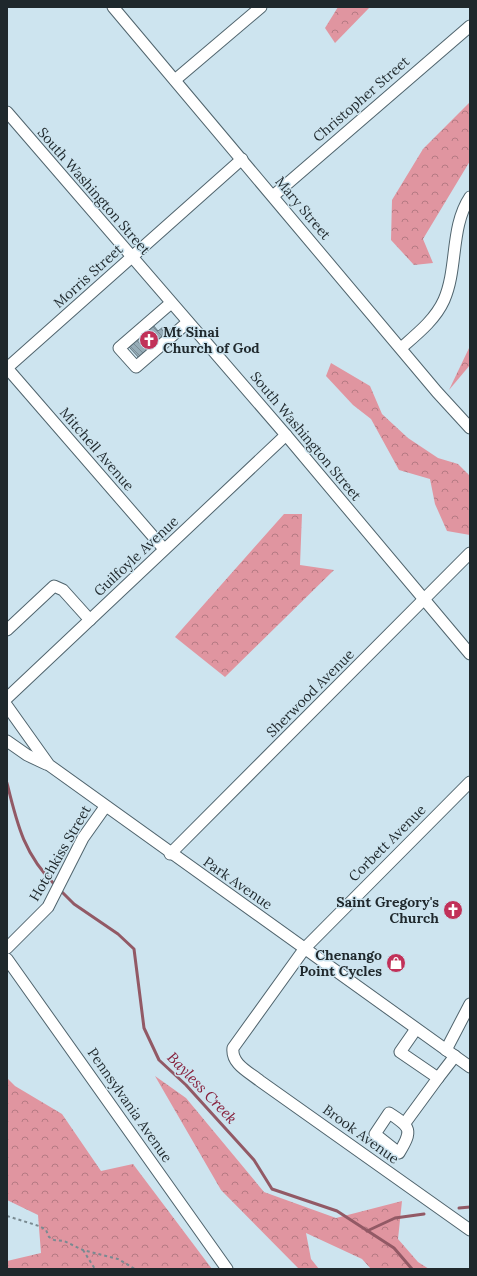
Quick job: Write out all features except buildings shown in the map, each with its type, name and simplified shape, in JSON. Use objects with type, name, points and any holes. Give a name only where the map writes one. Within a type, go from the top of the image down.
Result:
[{"type":"street","name":"Mary Street","points":[[113,7],[442,398],[470,428]]},
{"type":"street","points":[[175,80],[261,7]]},
{"type":"street","name":"Christopher Street","points":[[273,196],[470,26]]},
{"type":"street","name":"South Washington Street","points":[[7,112],[286,435],[470,654]]},
{"type":"street","name":"Morris Street","points":[[7,368],[242,159]]},
{"type":"street","points":[[401,348],[423,329],[440,308],[453,267],[462,216],[470,197]]},
{"type":"street","points":[[172,303],[119,348],[136,367],[188,322]]},
{"type":"street","name":"Mitchell Avenue","points":[[7,368],[164,549]]},
{"type":"street","name":"Guilfoyle Avenue","points":[[7,698],[286,435]]},
{"type":"street","name":"Sherwood Avenue","points":[[170,854],[470,553]]},
{"type":"street","points":[[7,630],[54,586],[63,590],[90,620]]},
{"type":"street","name":"Park Avenue","points":[[7,706],[49,766],[170,854],[470,1067]]},
{"type":"street","points":[[7,741],[27,755],[49,766]]},
{"type":"street","name":"Corbett Avenue","points":[[235,1061],[232,1056],[233,1048],[304,948],[470,782]]},
{"type":"street","name":"Hotchkiss Street","points":[[7,948],[48,907],[83,838],[105,807]]},
{"type":"street","name":"Pennsylvania Avenue","points":[[7,959],[227,1269]]},
{"type":"street","points":[[405,1123],[438,1078],[470,1004]]},
{"type":"street","points":[[416,1029],[400,1052],[438,1078]]},
{"type":"street","name":"Brook Avenue","points":[[235,1061],[470,1230]]},
{"type":"path","points":[[7,1216],[39,1226],[46,1230],[49,1236],[54,1240],[64,1241],[83,1250],[118,1259],[135,1269]]},
{"type":"path","points":[[83,1250],[95,1269]]},
{"type":"green space","points":[[338,7],[370,7],[335,43],[325,28]]},
{"type":"green space","points":[[470,102],[470,161],[423,239],[433,263],[414,265],[391,240],[392,200],[423,149]]},
{"type":"green space","points":[[470,346],[470,365],[449,390]]},
{"type":"green space","points":[[331,363],[370,386],[382,414],[408,438],[438,458],[458,464],[470,476],[470,535],[447,531],[435,504],[430,479],[399,470],[371,419],[353,405],[326,376]]},
{"type":"green space","points":[[284,514],[302,514],[300,565],[334,570],[225,677],[175,637]]},
{"type":"green space","points":[[155,1076],[186,1098],[264,1192],[336,1218],[402,1201],[398,1239],[418,1262],[429,1269],[371,1269],[362,1259],[306,1233],[311,1259],[319,1269],[299,1269],[221,1190]]},
{"type":"green space","points":[[7,1078],[15,1086],[62,1114],[101,1171],[133,1164],[212,1269],[7,1269],[7,1261],[41,1253],[38,1215],[7,1200]]},
{"type":"waterway","name":"Bayless Creek","points":[[7,783],[18,825],[29,851],[36,863],[56,886]]},
{"type":"waterway","name":"Bayless Creek","points":[[60,890],[74,904],[118,934],[134,949],[144,1028],[159,1060],[186,1085],[254,1160],[272,1189],[337,1211],[394,1248],[412,1269]]},
{"type":"waterway","points":[[459,1208],[470,1207]]},
{"type":"waterway","points":[[367,1231],[395,1218],[424,1214]]},
{"type":"place","name":"Mt Sinai Church of God","points":[[149,340]]},
{"type":"place","name":"Saint Gregory's Church","points":[[453,910]]},
{"type":"place","name":"Chenango Point Cycles","points":[[396,963]]}]
